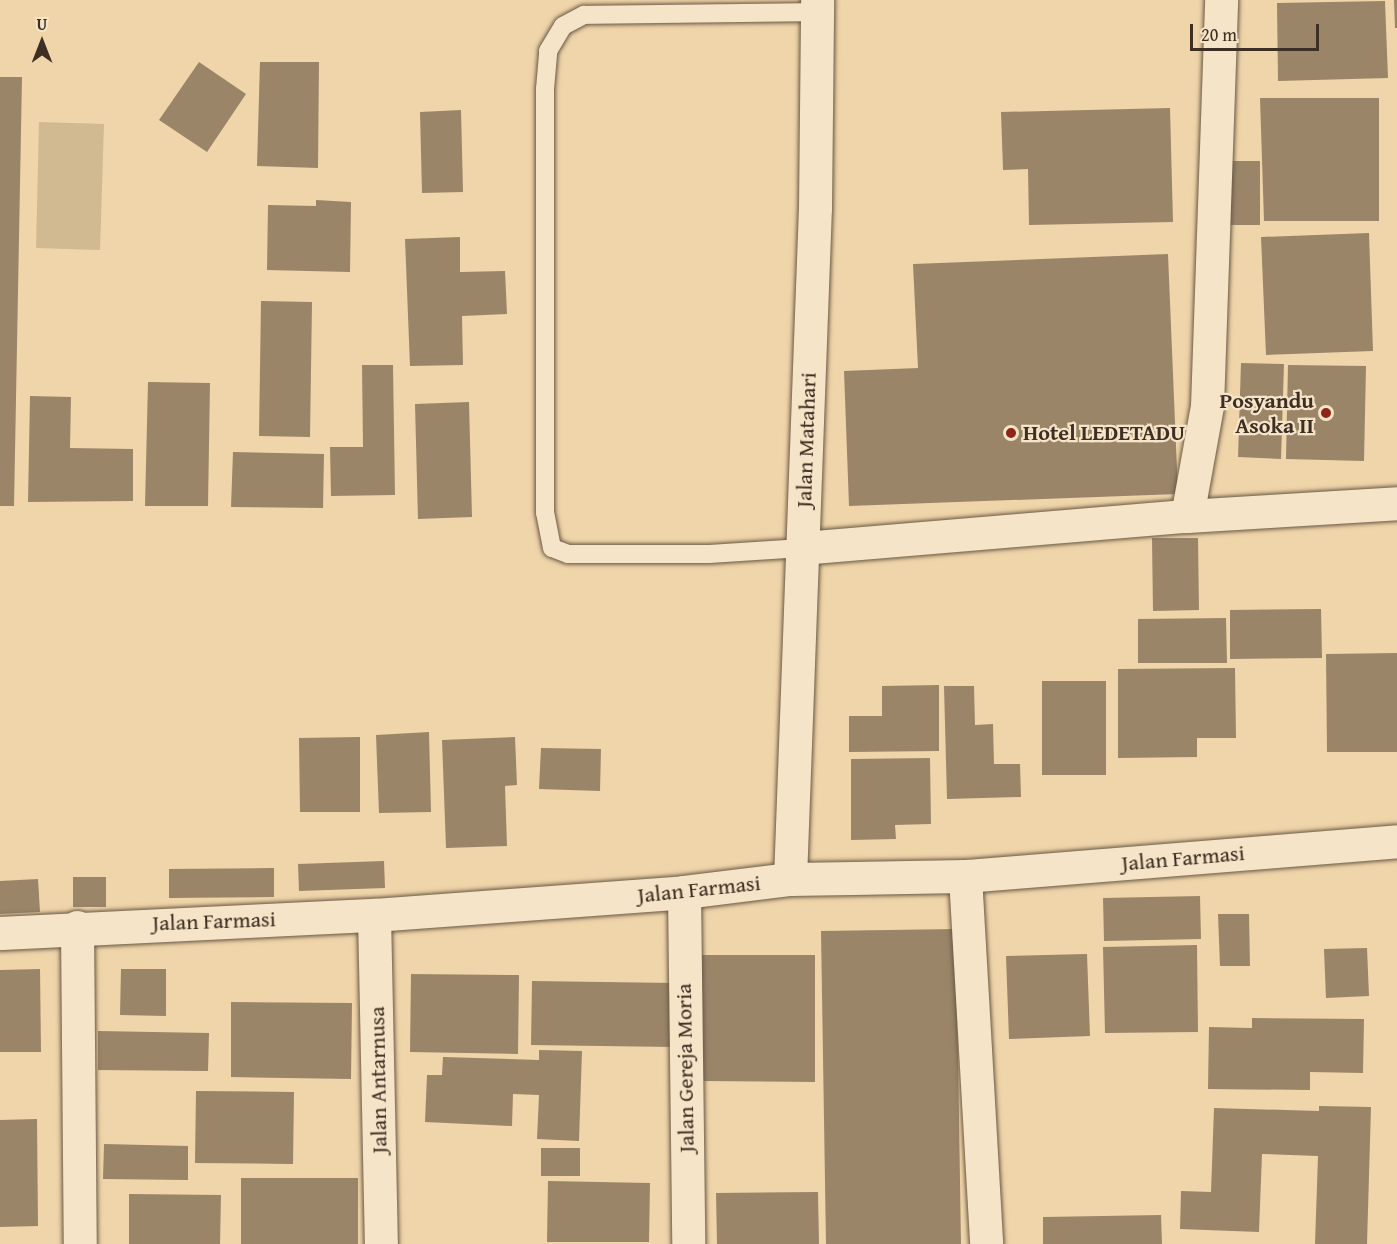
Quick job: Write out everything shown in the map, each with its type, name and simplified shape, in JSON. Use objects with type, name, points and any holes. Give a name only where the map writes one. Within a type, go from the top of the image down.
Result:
[{"type":"street","points":[[1187,516],[1206,406],[1221,0]]},
{"type":"street","name":"Jalan Matahari","points":[[790,879],[815,208],[816,6]]},
{"type":"street","points":[[802,548],[1187,516],[1397,503]]},
{"type":"street","name":"Jalan Farmasi","points":[[0,933],[77,927],[374,915],[684,892],[790,879],[965,876],[1397,840]]},
{"type":"street","points":[[965,876],[986,1244]]},
{"type":"street","name":"Jalan Gereja Moria","points":[[684,892],[688,1244]]},
{"type":"street","name":"Jalan Antarnusa","points":[[374,915],[381,1244]]},
{"type":"street","points":[[77,927],[80,1244]]},
{"type":"lane","points":[[802,548],[709,554],[568,554],[552,548],[545,513],[545,89],[548,51],[562,26],[584,15],[816,6]]},
{"type":"shaded area","points":[[39,122],[104,124],[100,250],[36,248]]},
{"type":"building","points":[[1394,0],[1397,0],[1397,28],[1395,28]]},
{"type":"building","points":[[1385,1],[1388,78],[1278,81],[1277,3]]},
{"type":"building","points":[[199,62],[246,94],[207,152],[159,120]]},
{"type":"building","points":[[260,62],[319,62],[318,168],[257,166]]},
{"type":"building","points":[[0,77],[22,77],[14,506],[0,506]]},
{"type":"building","points":[[1260,98],[1379,98],[1379,221],[1264,221]]},
{"type":"building","points":[[1170,108],[1173,222],[1029,225],[1028,169],[1003,170],[1001,112]]},
{"type":"building","points":[[461,110],[463,192],[422,193],[420,112]]},
{"type":"building","points":[[1223,161],[1260,161],[1260,225],[1223,225]]},
{"type":"building","points":[[316,200],[351,202],[350,272],[267,270],[268,205],[316,206]]},
{"type":"building","points":[[1369,233],[1373,351],[1266,355],[1261,237]]},
{"type":"building","points":[[460,237],[460,272],[505,271],[507,314],[462,316],[463,365],[410,366],[405,239]]},
{"type":"building","name":"Hotel LEDETADU","points":[[1168,254],[1178,494],[849,506],[844,371],[918,368],[913,264]]},
{"type":"building","points":[[261,301],[312,302],[310,437],[259,436]]},
{"type":"building","points":[[1241,363],[1284,364],[1281,459],[1238,457]]},
{"type":"building","points":[[362,365],[393,365],[395,495],[331,496],[330,447],[363,447]]},
{"type":"building","name":"Posyandu Asoka II","points":[[1288,365],[1366,366],[1364,461],[1286,459]]},
{"type":"building","points":[[148,382],[210,383],[208,506],[145,506]]},
{"type":"building","points":[[30,396],[71,397],[70,448],[133,449],[133,501],[28,502]]},
{"type":"building","points":[[469,402],[472,517],[418,519],[415,404]]},
{"type":"building","points":[[233,452],[324,454],[323,508],[231,507]]},
{"type":"building","points":[[1152,538],[1198,538],[1199,610],[1153,611]]},
{"type":"building","points":[[1321,609],[1322,658],[1230,659],[1230,610]]},
{"type":"building","points":[[1226,618],[1227,663],[1138,663],[1138,619]]},
{"type":"building","points":[[1397,653],[1397,752],[1327,752],[1326,654]]},
{"type":"building","points":[[1235,668],[1236,738],[1197,738],[1197,757],[1118,758],[1118,669]]},
{"type":"building","points":[[1042,681],[1106,681],[1106,775],[1042,775]]},
{"type":"building","points":[[939,685],[939,751],[849,752],[849,716],[882,716],[882,686]]},
{"type":"building","points":[[944,686],[974,686],[975,725],[993,724],[994,764],[1020,764],[1021,797],[947,799]]},
{"type":"building","points":[[429,732],[431,812],[379,813],[376,735]]},
{"type":"building","points":[[360,737],[360,812],[300,812],[299,738]]},
{"type":"building","points":[[515,737],[517,785],[505,786],[507,846],[446,848],[442,740]]},
{"type":"building","points":[[541,748],[601,749],[600,791],[539,789]]},
{"type":"building","points":[[930,758],[931,824],[895,825],[896,839],[851,840],[851,759]]},
{"type":"building","points":[[384,861],[385,888],[299,891],[298,864]]},
{"type":"building","points":[[274,868],[274,897],[169,898],[169,869]]},
{"type":"building","points":[[73,877],[106,877],[106,907],[73,907]]},
{"type":"building","points":[[38,879],[40,912],[0,914],[0,881]]},
{"type":"building","points":[[1200,896],[1201,939],[1104,941],[1103,898]]},
{"type":"building","points":[[1218,914],[1249,914],[1250,966],[1220,966]]},
{"type":"building","points":[[956,929],[961,1244],[826,1244],[821,931]]},
{"type":"building","points":[[1197,945],[1198,1032],[1105,1033],[1103,947]]},
{"type":"building","points":[[1367,948],[1369,996],[1326,998],[1324,949]]},
{"type":"building","points":[[1087,954],[1090,1036],[1009,1039],[1006,956]]},
{"type":"building","points":[[702,955],[815,955],[815,1082],[701,1081]]},
{"type":"building","points":[[40,969],[41,1052],[0,1052],[0,970]]},
{"type":"building","points":[[121,969],[166,969],[166,1016],[120,1015]]},
{"type":"building","points":[[411,974],[519,975],[518,1054],[410,1052]]},
{"type":"building","points":[[532,981],[674,983],[673,1047],[531,1045]]},
{"type":"building","points":[[231,1002],[352,1003],[351,1079],[231,1077]]},
{"type":"building","points":[[1252,1018],[1364,1019],[1363,1073],[1310,1072],[1310,1090],[1208,1089],[1209,1027],[1252,1028]]},
{"type":"building","points":[[98,1031],[209,1033],[208,1071],[98,1070]]},
{"type":"building","points":[[539,1050],[582,1051],[579,1141],[537,1139],[539,1095],[513,1094],[512,1126],[425,1122],[427,1075],[442,1075],[443,1057],[539,1060]]},
{"type":"building","points":[[196,1091],[294,1092],[293,1164],[195,1163]]},
{"type":"building","points":[[1319,1106],[1371,1107],[1367,1244],[1315,1244],[1318,1156],[1262,1154],[1259,1232],[1180,1229],[1181,1191],[1211,1192],[1214,1108],[1319,1111]]},
{"type":"building","points":[[37,1119],[38,1226],[0,1227],[0,1120]]},
{"type":"building","points":[[104,1144],[188,1146],[188,1180],[103,1179]]},
{"type":"building","points":[[541,1148],[580,1148],[580,1176],[541,1176]]},
{"type":"building","points":[[241,1178],[358,1178],[358,1244],[241,1244]]},
{"type":"building","points":[[548,1181],[650,1183],[649,1242],[547,1242]]},
{"type":"building","points":[[818,1192],[819,1244],[717,1244],[716,1193]]},
{"type":"building","points":[[129,1194],[221,1195],[220,1244],[129,1244]]},
{"type":"building","points":[[1161,1215],[1162,1244],[1043,1244],[1043,1217]]},
{"type":"place","name":"Posyandu Asoka II","points":[[1326,413]]},
{"type":"place","name":"Hotel LEDETADU","points":[[1011,433]]}]
